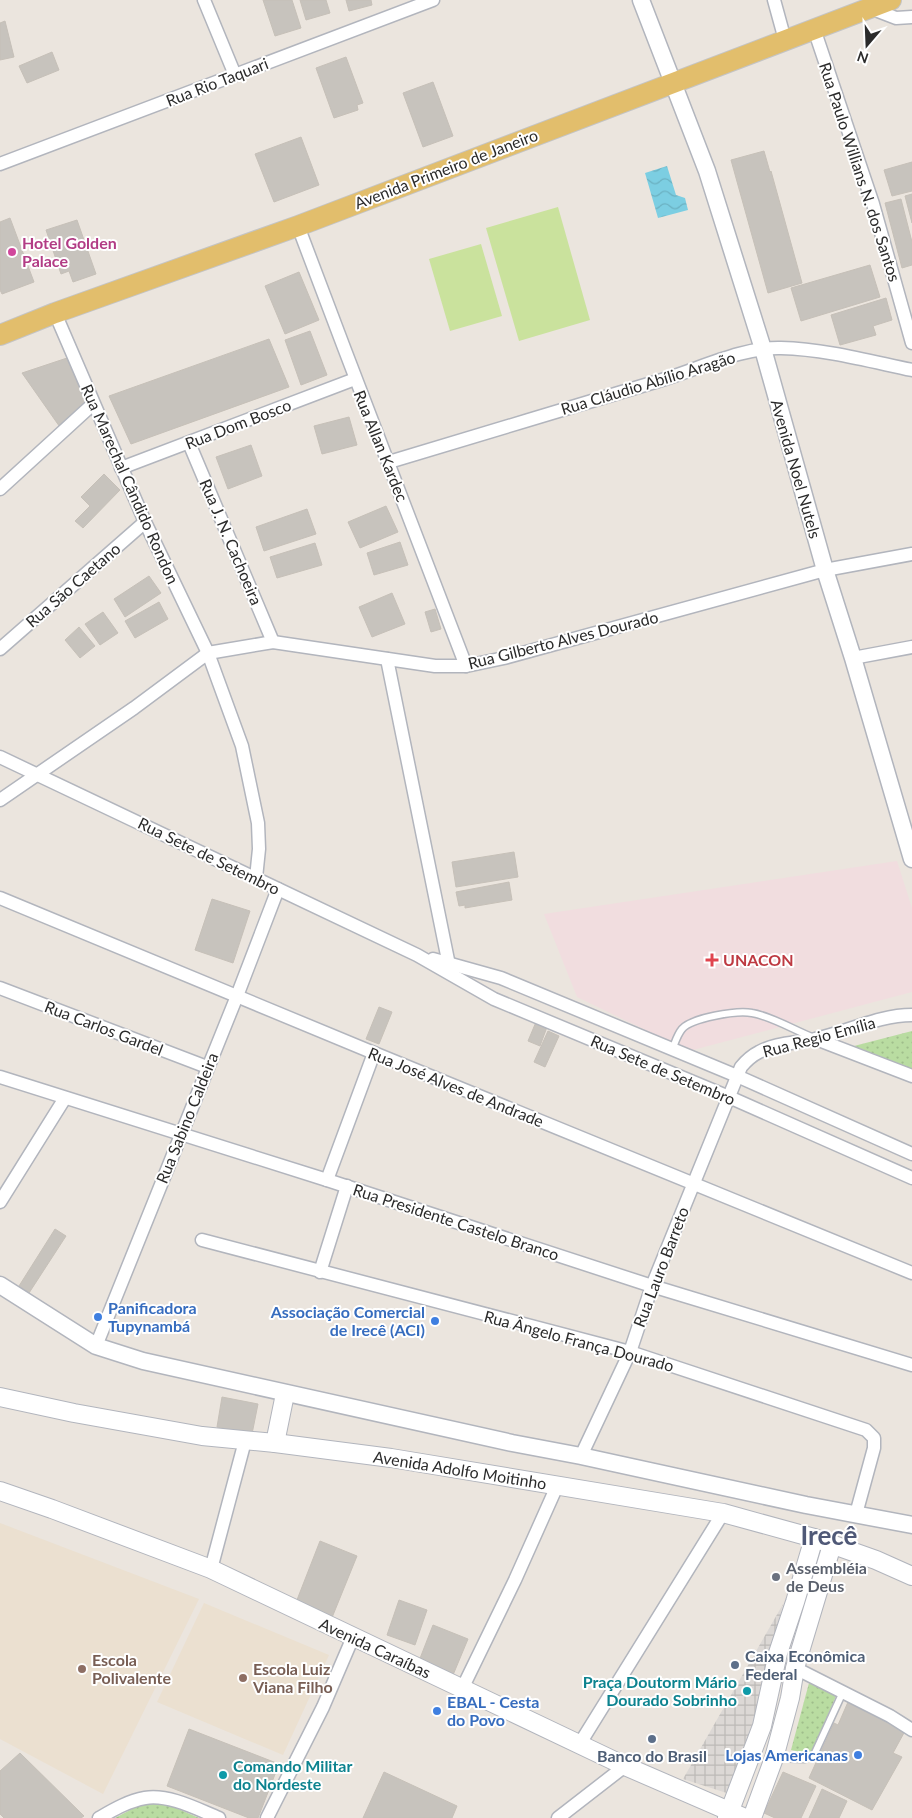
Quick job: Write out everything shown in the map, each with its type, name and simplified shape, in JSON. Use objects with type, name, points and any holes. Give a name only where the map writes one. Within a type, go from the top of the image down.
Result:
[{"type":"main road","name":"Avenida Primeiro de Janeiro","points":[[0,335],[298,226],[890,0]]},
{"type":"main road","points":[[275,1443],[285,1394]]},
{"type":"main road","name":"Avenida Adolfo Moitinho","points":[[0,1397],[202,1436],[391,1458],[723,1513],[814,1538],[876,1560],[912,1576]]},
{"type":"main road","name":"Avenida Caraíbas","points":[[0,1491],[211,1569],[579,1745],[734,1816]]},
{"type":"main road","points":[[734,1816],[762,1726],[778,1653],[814,1538]]},
{"type":"main road","points":[[752,1818],[774,1758],[790,1698],[795,1668],[832,1545]]},
{"type":"street","points":[[204,0],[235,75]]},
{"type":"street","name":"Rua Rio Taquari","points":[[0,164],[434,0]]},
{"type":"street","name":"Avenida Noel Nutels","points":[[641,0],[707,171],[763,349],[825,570],[912,859]]},
{"type":"street","points":[[774,0],[785,40]]},
{"type":"street","points":[[870,8],[896,18],[912,17]]},
{"type":"street","name":"Rua Paulo Willians N. dos Santos","points":[[814,29],[873,204],[912,343]]},
{"type":"street","name":"Rua Allan Kardec","points":[[298,226],[355,380],[389,462],[466,666]]},
{"type":"street","name":"Rua Marechal Cândido Rondon","points":[[55,314],[145,522],[208,653],[242,746],[258,824],[259,849],[256,878]]},
{"type":"street","name":"Rua Cláudio Abílio Aragão","points":[[389,462],[686,373],[737,355],[763,349],[781,348],[836,354],[912,370]]},
{"type":"street","name":"Rua Dom Bosco","points":[[121,468],[355,380]]},
{"type":"street","points":[[0,489],[93,404]]},
{"type":"street","name":"Rua J. N. Cachoeira","points":[[189,443],[273,642]]},
{"type":"street","name":"Rua São Caetano","points":[[0,648],[145,522]]},
{"type":"street","name":"Rua Gilberto Alves Dourado","points":[[0,800],[134,708],[208,653],[273,642],[435,666],[466,666],[504,658],[825,570],[912,554]]},
{"type":"street","points":[[852,658],[912,647]]},
{"type":"street","points":[[387,659],[450,969]]},
{"type":"street","name":"Rua Sete de Setembro","points":[[0,757],[450,969],[494,1000],[729,1097],[912,1178]]},
{"type":"street","name":"Rua Sabino Caldeira","points":[[96,1346],[278,888]]},
{"type":"street","name":"Rua José Alves de Andrade","points":[[0,898],[912,1273]]},
{"type":"street","name":"Rua Sete de Setembro","points":[[450,969],[501,978],[737,1076],[912,1154]]},
{"type":"street","name":"Rua Carlos Gardel","points":[[0,988],[207,1067]]},
{"type":"street","name":"Rua Regio Emília","points":[[737,1076],[741,1067],[748,1059],[759,1052],[774,1047],[816,1039],[873,1022],[912,1015]]},
{"type":"street","points":[[816,1039],[912,1076]]},
{"type":"street","points":[[327,1180],[374,1053]]},
{"type":"street","name":"Rua Presidente Castelo Branco","points":[[0,1076],[347,1186],[652,1286],[911,1362]]},
{"type":"street","name":"Rua Lauro Barreto","points":[[581,1456],[630,1352],[652,1286],[737,1076]]},
{"type":"street","points":[[0,1202],[65,1098]]},
{"type":"street","points":[[320,1272],[347,1186]]},
{"type":"street","name":"Rua Ângelo França Dourado","points":[[202,1240],[630,1352],[853,1425],[872,1434],[874,1438],[874,1448],[856,1514]]},
{"type":"street","name":"Avenida Adolfo Moitinho","points":[[0,1285],[96,1346],[143,1361],[285,1394],[559,1453],[912,1525]]},
{"type":"street","points":[[211,1569],[245,1441]]},
{"type":"street","points":[[462,1689],[515,1580],[557,1486]]},
{"type":"street","points":[[579,1745],[723,1513]]},
{"type":"street","points":[[267,1818],[323,1707],[353,1637]]},
{"type":"street","points":[[795,1668],[842,1694],[890,1716],[912,1730]]},
{"type":"street","points":[[558,1818],[624,1766]]},
{"type":"street","points":[[99,1818],[126,1804],[145,1798],[154,1798],[188,1806],[219,1818]]},
{"type":"lane","points":[[672,1050],[683,1028],[695,1020],[739,1012],[751,1012],[763,1016],[816,1039]]},
{"type":"lane","points":[[774,1758],[805,1759],[814,1755],[842,1694]]},
{"type":"shaded area","points":[[897,861],[912,908],[912,992],[689,1051],[577,997],[544,914]]},
{"type":"shaded area","name":"Escola Polivalente","points":[[0,1523],[199,1599],[103,1794],[0,1739]]},
{"type":"shaded area","name":"Escola Luiz Viana Filho","points":[[204,1603],[329,1655],[283,1755],[157,1702]]},
{"type":"shaded area","name":"Praça Doutorm Mário Dourado Sobrinho","points":[[783,1604],[736,1796],[683,1779]]},
{"type":"green space","points":[[558,207],[590,320],[519,341],[486,228]]},
{"type":"green space","points":[[481,244],[502,316],[450,331],[429,259]]},
{"type":"green space","points":[[912,1031],[912,1069],[854,1046]]},
{"type":"green space","points":[[809,1683],[836,1696],[811,1754],[791,1750]]},
{"type":"green space","points":[[153,1798],[199,1818],[115,1818]]},
{"type":"water","points":[[667,166],[676,195],[685,198],[688,210],[658,218],[645,173]]},
{"type":"building","points":[[263,0],[292,0],[301,28],[275,36]]},
{"type":"building","points":[[300,0],[326,0],[330,13],[306,20]]},
{"type":"building","points":[[346,0],[371,0],[372,5],[349,11]]},
{"type":"building","points":[[5,21],[14,57],[0,60],[0,23]]},
{"type":"building","points":[[52,52],[59,70],[27,83],[19,66]]},
{"type":"building","points":[[346,57],[363,103],[357,105],[358,110],[334,118],[316,68]]},
{"type":"building","points":[[433,82],[453,136],[423,147],[403,93]]},
{"type":"building","points":[[301,137],[319,185],[274,202],[255,154]]},
{"type":"building","points":[[764,151],[802,283],[768,293],[731,160]]},
{"type":"building","points":[[912,162],[912,191],[892,196],[884,170]]},
{"type":"building","points":[[912,194],[912,223],[905,196]]},
{"type":"building","points":[[901,199],[912,242],[912,265],[902,268],[885,203]]},
{"type":"building","name":"Hotel Golden Palace","points":[[10,218],[34,282],[2,294],[0,290],[0,222]]},
{"type":"building","points":[[77,220],[96,274],[73,282],[69,271],[61,274],[46,230]]},
{"type":"building","points":[[870,265],[880,297],[801,321],[791,288]]},
{"type":"building","points":[[299,272],[319,320],[285,334],[265,286]]},
{"type":"building","points":[[886,298],[892,320],[873,326],[876,335],[840,345],[831,315]]},
{"type":"building","points":[[310,331],[327,375],[301,385],[285,340]]},
{"type":"building","points":[[269,339],[289,387],[131,444],[109,396]]},
{"type":"building","points":[[67,358],[87,405],[62,430],[22,373]]},
{"type":"building","points":[[349,417],[357,445],[322,454],[314,426]]},
{"type":"building","points":[[251,445],[262,476],[228,489],[216,457]]},
{"type":"building","points":[[104,474],[120,490],[83,528],[75,521],[90,506],[81,497]]},
{"type":"building","points":[[386,506],[398,532],[360,548],[348,522]]},
{"type":"building","points":[[307,509],[316,534],[264,551],[256,527]]},
{"type":"building","points":[[400,542],[408,565],[374,575],[367,553]]},
{"type":"building","points":[[315,543],[322,565],[277,578],[270,557]]},
{"type":"building","points":[[149,576],[161,593],[125,617],[114,599]]},
{"type":"building","points":[[392,593],[405,624],[372,637],[359,607]]},
{"type":"building","points":[[159,602],[168,619],[135,638],[125,621]]},
{"type":"building","points":[[435,609],[441,629],[431,632],[425,612]]},
{"type":"building","points":[[103,612],[118,633],[100,645],[85,624]]},
{"type":"building","points":[[79,627],[95,646],[80,658],[65,640]]},
{"type":"building","points":[[514,852],[518,877],[456,887],[452,862]]},
{"type":"building","points":[[509,882],[512,900],[465,908],[465,905],[459,906],[456,892]]},
{"type":"building","points":[[212,899],[250,911],[233,963],[195,950]]},
{"type":"building","points":[[379,1007],[392,1012],[379,1044],[366,1039]]},
{"type":"building","points":[[536,1022],[547,1027],[540,1046],[528,1041]]},
{"type":"building","points":[[548,1031],[559,1036],[545,1067],[534,1062]]},
{"type":"building","points":[[55,1229],[66,1236],[29,1293],[19,1286]]},
{"type":"building","points":[[222,1397],[258,1404],[252,1434],[217,1427]]},
{"type":"building","points":[[320,1541],[357,1556],[331,1620],[295,1605]]},
{"type":"building","points":[[399,1600],[427,1610],[415,1645],[387,1635]]},
{"type":"building","points":[[433,1625],[468,1639],[453,1675],[419,1661]]},
{"type":"building","name":"Lojas Americanas","points":[[848,1702],[905,1731],[893,1753],[902,1757],[872,1810],[809,1778],[834,1723],[838,1725]]},
{"type":"building","name":"Comando Militar do Nordeste","points":[[189,1729],[279,1764],[258,1818],[249,1818],[167,1786]]},
{"type":"building","points":[[20,1753],[84,1816],[81,1818],[4,1818],[0,1814],[0,1771]]},
{"type":"building","points":[[384,1772],[457,1806],[452,1818],[363,1818]]},
{"type":"building","points":[[783,1772],[816,1786],[801,1818],[775,1818],[764,1813]]},
{"type":"building","points":[[822,1789],[847,1801],[839,1818],[809,1818]]},
{"type":"place","name":"Hotel Golden Palace","points":[[12,252]]},
{"type":"place","name":"UNACON","points":[[712,960]]},
{"type":"place","name":"Panificadora Tupynambá","points":[[98,1317]]},
{"type":"place","name":"Associação Comercial de Irecê (ACI)","points":[[435,1321]]},
{"type":"place","name":"Assembléia de Deus","points":[[776,1577]]},
{"type":"place","name":"Caixa Econômica Federal","points":[[735,1665]]},
{"type":"place","name":"Escola Polivalente","points":[[82,1669]]},
{"type":"place","name":"Escola Luiz Viana Filho","points":[[243,1678]]},
{"type":"place","name":"Praça Doutorm Mário Dourado Sobrinho","points":[[747,1691]]},
{"type":"place","name":"EBAL - Cesta do Povo","points":[[437,1711]]},
{"type":"place","name":"Banco do Brasil","points":[[652,1739]]},
{"type":"place","name":"Lojas Americanas","points":[[858,1755]]},
{"type":"place","name":"Comando Militar do Nordeste","points":[[223,1775]]},
{"type":"district","name":"Irecê","points":[[829,1536]]}]
